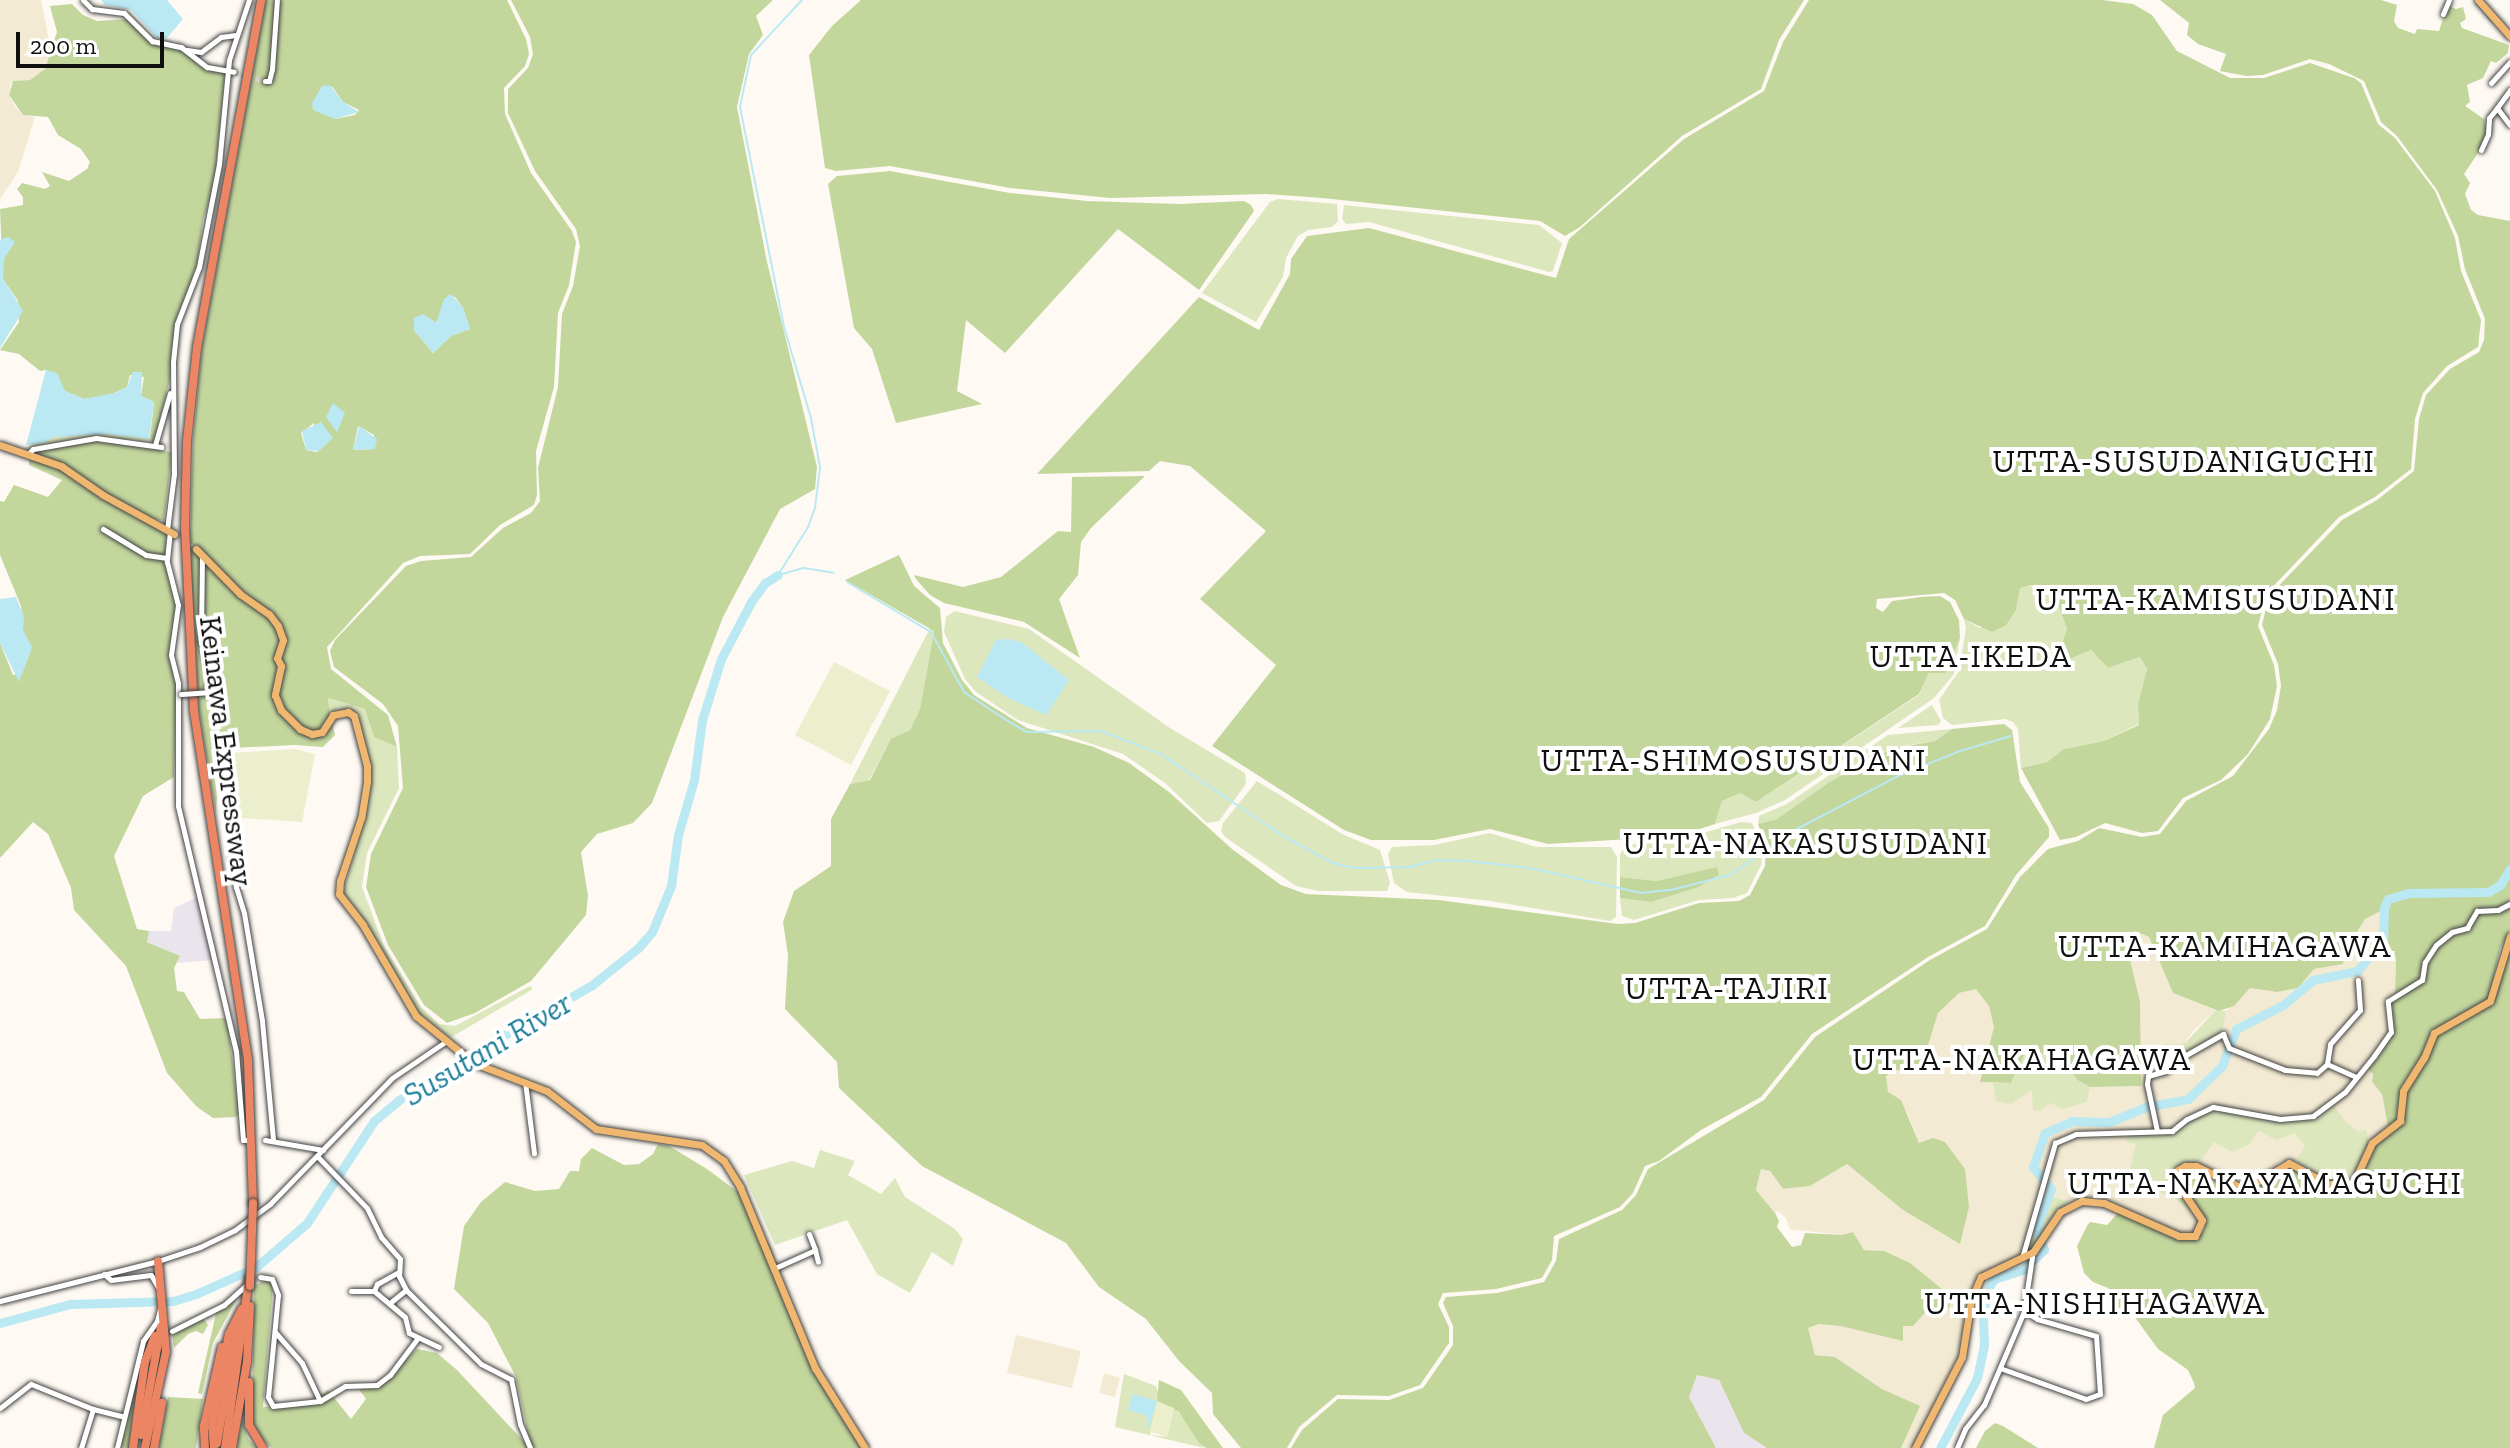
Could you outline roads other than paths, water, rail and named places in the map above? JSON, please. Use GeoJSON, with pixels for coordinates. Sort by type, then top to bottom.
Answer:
{"type":"FeatureCollection","features":[{"type":"Feature","properties":{"kind":"highway","name":"Keinawa Expressway"},"geometry":{"type":"LineString","coordinates":[[242,1312],[251,1263],[253,1203],[248,1081],[189,694],[182,517],[184,440],[198,314],[260,0]]}},
{"type":"Feature","properties":{"kind":"highway"},"geometry":{"type":"LineString","coordinates":[[154,1448],[170,1361],[158,1261]]}},
{"type":"Feature","properties":{"kind":"highway","name":"Keinawa Expressway"},"geometry":{"type":"LineString","coordinates":[[232,1448],[250,1322],[248,1284]]}},
{"type":"Feature","properties":{"kind":"highway"},"geometry":{"type":"LineString","coordinates":[[214,1446],[210,1389],[223,1344],[242,1312]]}},
{"type":"Feature","properties":{"kind":"highway"},"geometry":{"type":"LineString","coordinates":[[214,1446],[242,1312]]}},
{"type":"Feature","properties":{"kind":"highway"},"geometry":{"type":"LineString","coordinates":[[250,1322],[249,1425],[263,1448]]}},
{"type":"Feature","properties":{"kind":"highway"},"geometry":{"type":"LineString","coordinates":[[142,1448],[145,1362],[152,1336],[165,1323]]}},
{"type":"Feature","properties":{"kind":"highway"},"geometry":{"type":"LineString","coordinates":[[133,1448],[141,1432],[165,1323]]}},
{"type":"Feature","properties":{"kind":"highway"},"geometry":{"type":"LineString","coordinates":[[214,1446],[212,1427],[232,1330]]}},
{"type":"Feature","properties":{"kind":"main road"},"geometry":{"type":"LineString","coordinates":[[2478,0],[2510,36]]}},
{"type":"Feature","properties":{"kind":"main road"},"geometry":{"type":"LineString","coordinates":[[0,445],[61,466],[103,495],[170,532]]}},
{"type":"Feature","properties":{"kind":"main road"},"geometry":{"type":"LineString","coordinates":[[199,552],[240,594],[269,614],[278,626],[283,640],[277,658],[281,666],[275,695],[281,710],[300,729],[312,734],[322,732],[333,715],[348,712],[354,716],[367,766],[367,782],[361,818],[342,874],[339,894],[363,925],[412,1010],[445,1042],[470,1060],[493,1072],[547,1091],[596,1129],[690,1143],[713,1151],[732,1171],[815,1368],[865,1448]]}},
{"type":"Feature","properties":{"kind":"main road"},"geometry":{"type":"LineString","coordinates":[[1915,1448],[1962,1357],[1975,1285],[1986,1274],[2025,1257],[2039,1246],[2060,1212],[2082,1201],[2104,1203],[2179,1236],[2193,1237],[2200,1231],[2202,1220],[2175,1180],[2178,1170],[2185,1166],[2196,1166],[2240,1187],[2250,1186],[2289,1163],[2328,1184],[2353,1184],[2374,1141],[2400,1121],[2403,1091],[2424,1058],[2434,1033],[2482,1009],[2492,998],[2510,936]]}},
{"type":"Feature","properties":{"kind":"street"},"geometry":{"type":"LineString","coordinates":[[83,0],[92,9],[124,13],[152,41],[186,50],[201,52],[227,34],[236,35]]}},
{"type":"Feature","properties":{"kind":"street"},"geometry":{"type":"LineString","coordinates":[[247,1140],[243,1140],[236,1051],[178,806],[180,694],[171,655],[178,605],[167,558],[174,464],[172,385],[177,324],[199,267],[206,220],[216,187],[236,35],[249,0]]}},
{"type":"Feature","properties":{"kind":"street"},"geometry":{"type":"LineString","coordinates":[[265,81],[269,81],[272,69],[277,0]]}},
{"type":"Feature","properties":{"kind":"street"},"geometry":{"type":"LineString","coordinates":[[2443,14],[2449,0]]}},
{"type":"Feature","properties":{"kind":"street"},"geometry":{"type":"LineString","coordinates":[[186,50],[201,64],[231,71]]}},
{"type":"Feature","properties":{"kind":"street"},"geometry":{"type":"LineString","coordinates":[[2491,83],[2510,62]]}},
{"type":"Feature","properties":{"kind":"street"},"geometry":{"type":"LineString","coordinates":[[2481,150],[2488,134],[2489,118],[2510,90]]}},
{"type":"Feature","properties":{"kind":"street"},"geometry":{"type":"LineString","coordinates":[[2497,108],[2509,121]]}},
{"type":"Feature","properties":{"kind":"street"},"geometry":{"type":"LineString","coordinates":[[28,454],[33,449],[96,438],[158,446],[172,385]]}},
{"type":"Feature","properties":{"kind":"street"},"geometry":{"type":"LineString","coordinates":[[103,529],[146,555],[167,558]]}},
{"type":"Feature","properties":{"kind":"street"},"geometry":{"type":"LineString","coordinates":[[180,694],[208,692],[209,671],[201,640],[199,552]]}},
{"type":"Feature","properties":{"kind":"street"},"geometry":{"type":"LineString","coordinates":[[233,855],[236,887],[244,913],[262,1021],[273,1139]]}},
{"type":"Feature","properties":{"kind":"street"},"geometry":{"type":"LineString","coordinates":[[1957,1448],[1965,1429],[1984,1405],[2024,1311],[2032,1257],[2025,1257],[2055,1143],[2076,1134],[2172,1131],[2187,1119],[2213,1107],[2280,1119],[2313,1116],[2345,1092],[2391,1032],[2388,1001],[2422,980],[2425,962],[2436,945],[2452,932],[2467,928],[2477,911],[2498,910],[2510,904]]}},
{"type":"Feature","properties":{"kind":"street"},"geometry":{"type":"LineString","coordinates":[[2157,1131],[2148,1076],[2166,1071],[2170,1056],[2186,1055],[2223,1034],[2229,1048],[2285,1070],[2317,1073],[2327,1064],[2330,1044],[2360,1010],[2358,980]]}},
{"type":"Feature","properties":{"kind":"street"},"geometry":{"type":"LineString","coordinates":[[0,1301],[158,1261],[200,1247],[244,1225],[317,1156],[392,1078],[445,1042]]}},
{"type":"Feature","properties":{"kind":"street"},"geometry":{"type":"LineString","coordinates":[[2327,1064],[2356,1077]]}},
{"type":"Feature","properties":{"kind":"street"},"geometry":{"type":"LineString","coordinates":[[525,1081],[534,1153]]}},
{"type":"Feature","properties":{"kind":"street"},"geometry":{"type":"LineString","coordinates":[[265,1140],[323,1150]]}},
{"type":"Feature","properties":{"kind":"street"},"geometry":{"type":"LineString","coordinates":[[317,1156],[367,1208],[381,1237],[400,1259],[399,1272],[406,1290],[481,1364],[511,1379],[520,1424],[530,1448]]}},
{"type":"Feature","properties":{"kind":"street"},"geometry":{"type":"LineString","coordinates":[[809,1234],[818,1262]]}},
{"type":"Feature","properties":{"kind":"street"},"geometry":{"type":"LineString","coordinates":[[775,1268],[815,1250]]}},
{"type":"Feature","properties":{"kind":"street"},"geometry":{"type":"LineString","coordinates":[[374,1291],[377,1284],[399,1272]]}},
{"type":"Feature","properties":{"kind":"street"},"geometry":{"type":"LineString","coordinates":[[104,1274],[111,1280],[151,1275],[156,1282],[160,1311],[152,1336],[143,1341],[117,1448]]}},
{"type":"Feature","properties":{"kind":"street"},"geometry":{"type":"LineString","coordinates":[[260,1277],[272,1279],[276,1285],[268,1397],[273,1406],[320,1401],[345,1386],[377,1385],[390,1375],[417,1339]]}},
{"type":"Feature","properties":{"kind":"street"},"geometry":{"type":"LineString","coordinates":[[165,1323],[224,1305],[248,1284]]}},
{"type":"Feature","properties":{"kind":"street"},"geometry":{"type":"LineString","coordinates":[[391,1302],[406,1290]]}},
{"type":"Feature","properties":{"kind":"street"},"geometry":{"type":"LineString","coordinates":[[351,1291],[374,1291],[391,1302],[405,1317],[409,1333],[439,1347]]}},
{"type":"Feature","properties":{"kind":"street"},"geometry":{"type":"LineString","coordinates":[[2000,1368],[2086,1399],[2100,1394],[2096,1336],[2037,1319],[2024,1311]]}},
{"type":"Feature","properties":{"kind":"street"},"geometry":{"type":"LineString","coordinates":[[274,1331],[302,1363],[320,1401]]}},
{"type":"Feature","properties":{"kind":"street"},"geometry":{"type":"LineString","coordinates":[[0,1408],[31,1384],[93,1409],[124,1417]]}},
{"type":"Feature","properties":{"kind":"street"},"geometry":{"type":"LineString","coordinates":[[81,1448],[93,1409]]}},
{"type":"Feature","properties":{"kind":"water"},"geometry":{"type":"Polygon","coordinates":[[[101,0],[167,0],[183,19],[167,38],[158,39],[131,10],[105,5],[101,0]]]}},
{"type":"Feature","properties":{"kind":"water"},"geometry":{"type":"Polygon","coordinates":[[[330,85],[343,102],[359,112],[335,119],[313,110],[312,103],[322,86],[330,85]]]}},
{"type":"Feature","properties":{"kind":"water"},"geometry":{"type":"Polygon","coordinates":[[[8,237],[15,242],[4,259],[3,279],[23,311],[0,348],[0,240],[8,237]]]}},
{"type":"Feature","properties":{"kind":"water"},"geometry":{"type":"Polygon","coordinates":[[[451,294],[463,308],[470,329],[451,336],[433,353],[414,330],[414,318],[423,314],[436,323],[444,299],[451,294]]]}},
{"type":"Feature","properties":{"kind":"water"},"geometry":{"type":"Polygon","coordinates":[[[46,370],[57,373],[65,391],[84,399],[115,393],[127,387],[133,372],[142,372],[141,396],[154,402],[149,439],[107,434],[53,437],[42,444],[26,445],[46,370]]]}},
{"type":"Feature","properties":{"kind":"water"},"geometry":{"type":"Polygon","coordinates":[[[333,403],[345,413],[337,432],[326,417],[333,403]]]}},
{"type":"Feature","properties":{"kind":"water"},"geometry":{"type":"Polygon","coordinates":[[[321,422],[333,438],[319,451],[306,450],[302,431],[321,422]]]}},
{"type":"Feature","properties":{"kind":"water"},"geometry":{"type":"Polygon","coordinates":[[[359,426],[377,439],[375,449],[353,450],[359,426]]]}},
{"type":"Feature","properties":{"kind":"water"},"geometry":{"type":"Polygon","coordinates":[[[16,597],[24,617],[23,630],[32,647],[19,682],[0,643],[0,599],[16,597]]]}},
{"type":"Feature","properties":{"kind":"water"},"geometry":{"type":"Polygon","coordinates":[[[996,640],[1021,642],[1069,680],[1046,715],[1008,698],[977,677],[996,640]]]}},
{"type":"Feature","properties":{"kind":"water"},"geometry":{"type":"Polygon","coordinates":[[[1133,1394],[1157,1401],[1148,1430],[1148,1416],[1128,1410],[1133,1394]]]}},
{"type":"Feature","properties":{"kind":"waterway"},"geometry":{"type":"LineString","coordinates":[[778,575],[808,527],[815,508],[820,467],[811,418],[784,327],[740,107],[751,55],[802,0]]}},
{"type":"Feature","properties":{"kind":"waterway"},"geometry":{"type":"LineString","coordinates":[[2474,0],[2491,21]]}},
{"type":"Feature","properties":{"kind":"waterway"},"geometry":{"type":"LineString","coordinates":[[779,575],[804,568],[834,573]]}},
{"type":"Feature","properties":{"kind":"waterway","name":"Susutani River"},"geometry":{"type":"LineString","coordinates":[[0,1323],[70,1304],[173,1301],[256,1267],[307,1223],[374,1121],[399,1100],[592,985],[638,948],[652,932],[671,886],[678,835],[694,780],[702,720],[721,659],[751,602],[765,583],[778,575]]}},
{"type":"Feature","properties":{"kind":"waterway"},"geometry":{"type":"LineString","coordinates":[[847,582],[931,632],[964,692],[1027,732],[1101,731],[1161,754],[1283,836],[1333,863],[1353,868],[1410,867],[1436,860],[1468,861],[1530,868],[1641,893],[1671,890],[1730,875],[1795,830],[1900,775],[1960,751],[2011,736]]}},
{"type":"Feature","properties":{"kind":"waterway"},"geometry":{"type":"LineString","coordinates":[[1940,1448],[1977,1378],[1984,1345],[1983,1311],[1990,1285],[1994,1279],[2024,1269],[2044,1250],[2036,1228],[2051,1189],[2033,1167],[2045,1133],[2072,1121],[2109,1122],[2146,1107],[2188,1099],[2222,1066],[2236,1029],[2283,1005],[2313,980],[2357,971],[2383,940],[2384,907],[2388,899],[2409,893],[2488,892],[2500,885],[2510,869]]}},
{"type":"Feature","properties":{"kind":"tunnel"},"geometry":{"type":"LineString","coordinates":[[234,72],[265,81]]}},
{"type":"Feature","properties":{"kind":"district","name":"UTTA-SUSUDANIGUCHI"},"geometry":{"type":"Point","coordinates":[2184,461]}},
{"type":"Feature","properties":{"kind":"district","name":"UTTA-KAMISUSUDANI"},"geometry":{"type":"Point","coordinates":[2216,599]}},
{"type":"Feature","properties":{"kind":"district","name":"UTTA-IKEDA"},"geometry":{"type":"Point","coordinates":[1971,656]}},
{"type":"Feature","properties":{"kind":"district","name":"UTTA-SHIMOSUSUDANI"},"geometry":{"type":"Point","coordinates":[1734,760]}},
{"type":"Feature","properties":{"kind":"district","name":"UTTA-NAKASUSUDANI"},"geometry":{"type":"Point","coordinates":[1806,843]}},
{"type":"Feature","properties":{"kind":"district","name":"UTTA-KAMIHAGAWA"},"geometry":{"type":"Point","coordinates":[2225,946]}},
{"type":"Feature","properties":{"kind":"district","name":"UTTA-TAJIRI"},"geometry":{"type":"Point","coordinates":[1727,988]}},
{"type":"Feature","properties":{"kind":"district","name":"UTTA-NAKAHAGAWA"},"geometry":{"type":"Point","coordinates":[2022,1059]}},
{"type":"Feature","properties":{"kind":"district","name":"UTTA-NAKAYAMAGUCHI"},"geometry":{"type":"Point","coordinates":[2265,1183]}},
{"type":"Feature","properties":{"kind":"district","name":"UTTA-NISHIHAGAWA"},"geometry":{"type":"Point","coordinates":[2095,1303]}}]}
